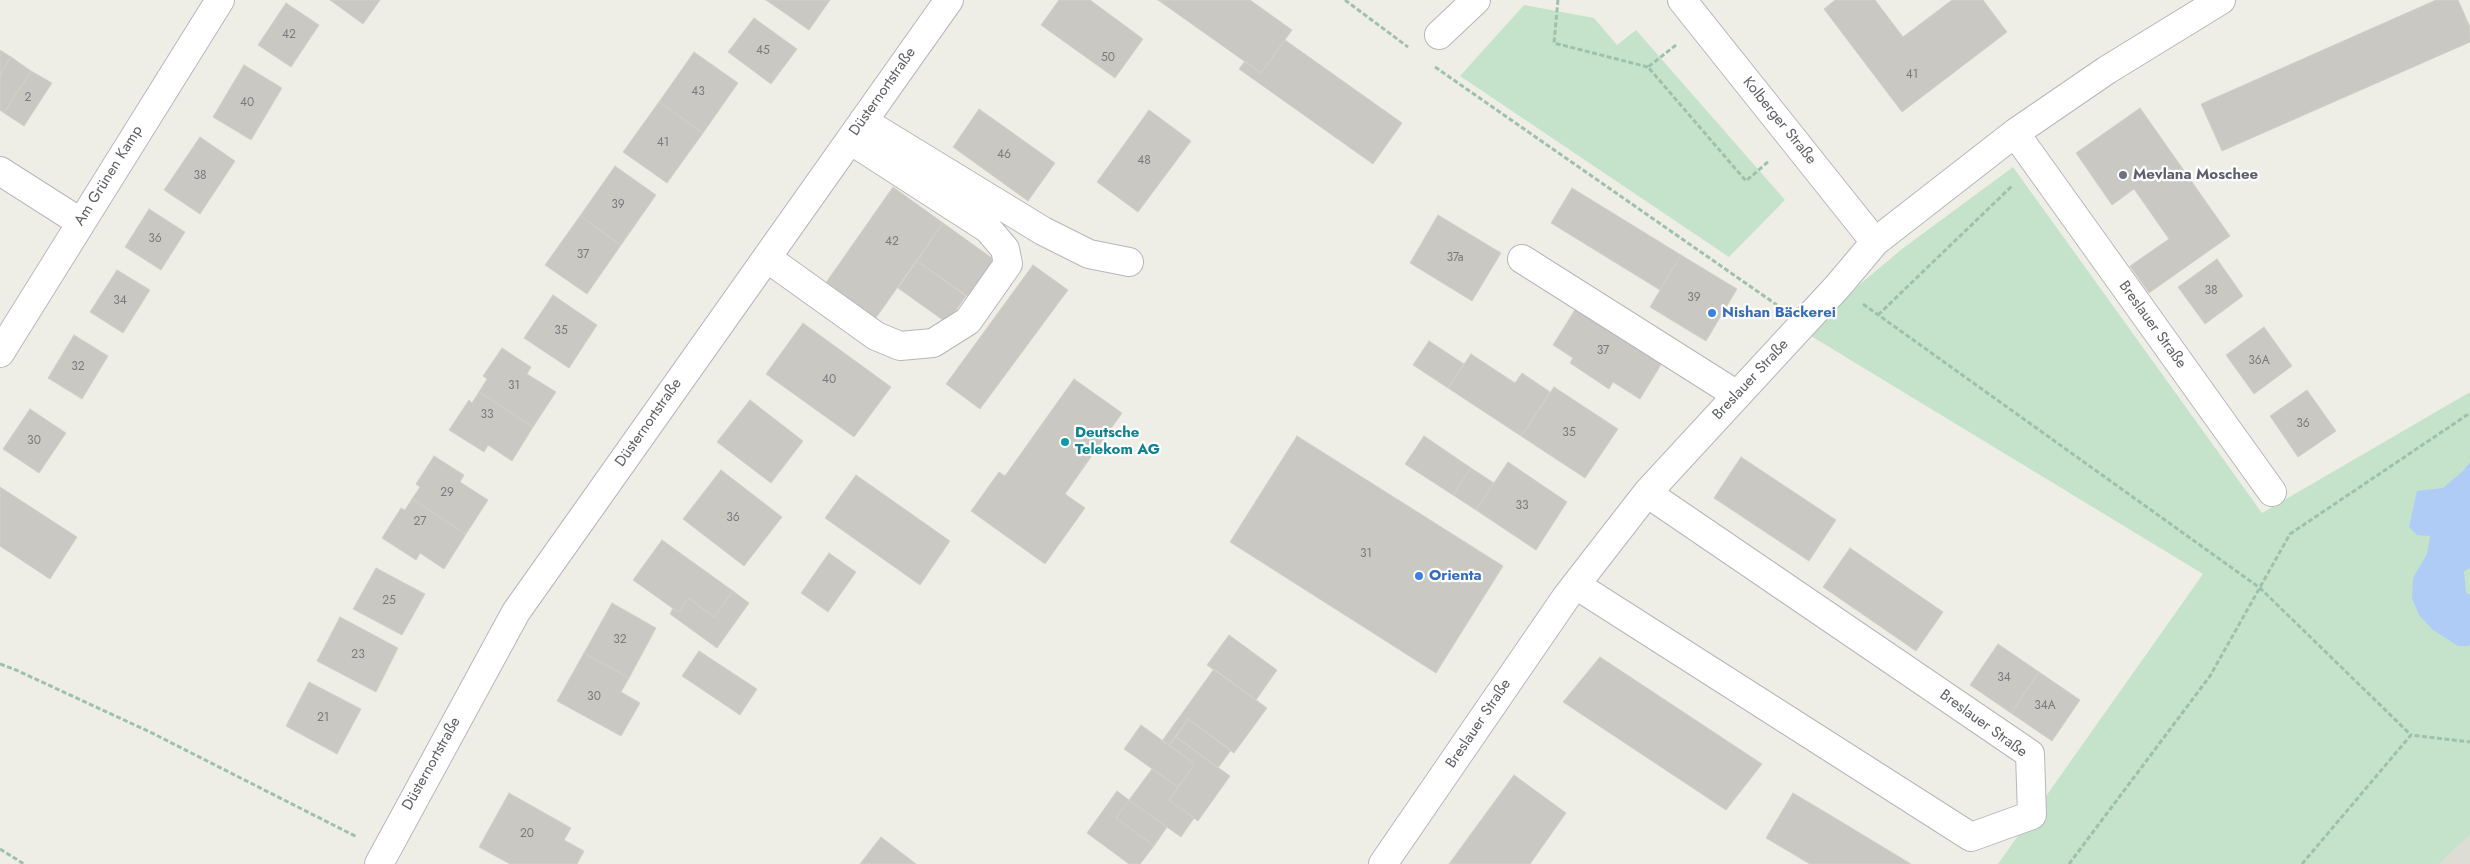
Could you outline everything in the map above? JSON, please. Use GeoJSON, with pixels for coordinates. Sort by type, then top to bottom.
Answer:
{"type":"FeatureCollection","features":[{"type":"Feature","properties":{"kind":"street","name":"Am Grünen Kamp"},"geometry":{"type":"LineString","coordinates":[[0,353],[220,0]]}},
{"type":"Feature","properties":{"kind":"street","name":"Düsternortstraße"},"geometry":{"type":"LineString","coordinates":[[382,858],[516,612],[949,0]]}},
{"type":"Feature","properties":{"kind":"street"},"geometry":{"type":"LineString","coordinates":[[1439,35],[1476,0]]}},
{"type":"Feature","properties":{"kind":"street","name":"Kolberger Straße"},"geometry":{"type":"LineString","coordinates":[[1682,0],[1875,242]]}},
{"type":"Feature","properties":{"kind":"street","name":"Breslauer Straße"},"geometry":{"type":"LineString","coordinates":[[1383,864],[1567,596],[1647,493],[1838,286],[1875,242],[2015,133],[2106,70],[2221,0]]}},
{"type":"Feature","properties":{"kind":"street"},"geometry":{"type":"LineString","coordinates":[[766,258],[876,336],[900,346],[933,343],[968,321],[1008,264],[1005,249],[988,229],[856,130]]}},
{"type":"Feature","properties":{"kind":"street"},"geometry":{"type":"LineString","coordinates":[[856,130],[1043,232],[1089,254],[1129,262]]}},
{"type":"Feature","properties":{"kind":"street","name":"Breslauer Straße"},"geometry":{"type":"LineString","coordinates":[[2015,133],[2272,492]]}},
{"type":"Feature","properties":{"kind":"street"},"geometry":{"type":"LineString","coordinates":[[0,171],[80,222]]}},
{"type":"Feature","properties":{"kind":"street"},"geometry":{"type":"LineString","coordinates":[[1522,259],[1737,395]]}},
{"type":"Feature","properties":{"kind":"street","name":"Breslauer Straße"},"geometry":{"type":"LineString","coordinates":[[1576,586],[1971,837],[2032,815],[2030,754],[1647,493]]}},
{"type":"Feature","properties":{"kind":"path"},"geometry":{"type":"LineString","coordinates":[[1345,0],[1414,52]]}},
{"type":"Feature","properties":{"kind":"path"},"geometry":{"type":"LineString","coordinates":[[1558,0],[1554,43],[1648,67],[1746,181],[1794,140]]}},
{"type":"Feature","properties":{"kind":"path"},"geometry":{"type":"LineString","coordinates":[[1648,67],[1701,24]]}},
{"type":"Feature","properties":{"kind":"path"},"geometry":{"type":"LineString","coordinates":[[1429,63],[1803,324]]}},
{"type":"Feature","properties":{"kind":"path"},"geometry":{"type":"LineString","coordinates":[[1878,315],[2037,163]]}},
{"type":"Feature","properties":{"kind":"path"},"geometry":{"type":"LineString","coordinates":[[1838,286],[2260,588],[2411,735],[2470,742]]}},
{"type":"Feature","properties":{"kind":"path"},"geometry":{"type":"LineString","coordinates":[[2069,864],[2210,676],[2290,534],[2470,414]]}},
{"type":"Feature","properties":{"kind":"path"},"geometry":{"type":"LineString","coordinates":[[0,664],[150,732],[382,858]]}},
{"type":"Feature","properties":{"kind":"path"},"geometry":{"type":"LineString","coordinates":[[2302,864],[2411,735]]}},
{"type":"Feature","properties":{"kind":"path"},"geometry":{"type":"LineString","coordinates":[[0,849],[24,864]]}},
{"type":"Feature","properties":{"kind":"shaded area"},"geometry":{"type":"Polygon","coordinates":[[[2470,835],[2470,864],[2439,864],[2470,835]]]}},
{"type":"Feature","properties":{"kind":"green space"},"geometry":{"type":"Polygon","coordinates":[[[1524,5],[1594,18],[1617,45],[1636,30],[1785,200],[1729,257],[1460,76],[1524,5]]]}},
{"type":"Feature","properties":{"kind":"green space"},"geometry":{"type":"Polygon","coordinates":[[[2013,167],[2262,513],[2470,392],[2470,835],[2439,864],[1998,864],[2203,574],[1811,336],[1859,285],[1902,249],[2013,167]]]}},
{"type":"Feature","properties":{"kind":"water"},"geometry":{"type":"Polygon","coordinates":[[[2470,462],[2470,568],[2464,571],[2466,592],[2470,596],[2470,644],[2469,646],[2458,646],[2433,630],[2419,615],[2412,598],[2413,578],[2427,554],[2430,536],[2417,535],[2409,527],[2417,491],[2443,488],[2463,471],[2470,462]]]}},
{"type":"Feature","properties":{"kind":"building"},"geometry":{"type":"Polygon","coordinates":[[[330,0],[380,0],[363,24],[330,0]]]}},
{"type":"Feature","properties":{"kind":"building"},"geometry":{"type":"Polygon","coordinates":[[[766,0],[830,0],[809,30],[766,0]]]}},
{"type":"Feature","properties":{"kind":"building"},"geometry":{"type":"Polygon","coordinates":[[[1059,0],[1090,0],[1143,39],[1115,78],[1041,25],[1059,0]]]}},
{"type":"Feature","properties":{"kind":"building"},"geometry":{"type":"Polygon","coordinates":[[[1158,0],[1250,0],[1292,30],[1261,73],[1158,0]]]}},
{"type":"Feature","properties":{"kind":"building"},"geometry":{"type":"Polygon","coordinates":[[[1835,0],[1875,0],[1903,37],[1952,0],[1983,0],[2007,32],[1902,112],[1824,9],[1835,0]]]}},
{"type":"Feature","properties":{"kind":"building"},"geometry":{"type":"Polygon","coordinates":[[[2436,0],[2458,0],[2470,27],[2470,42],[2222,151],[2201,104],[2436,0]]]}},
{"type":"Feature","properties":{"kind":"building"},"geometry":{"type":"Polygon","coordinates":[[[286,3],[319,25],[291,67],[258,45],[286,3]]]}},
{"type":"Feature","properties":{"kind":"building"},"geometry":{"type":"Polygon","coordinates":[[[754,18],[797,49],[771,84],[728,52],[754,18]]]}},
{"type":"Feature","properties":{"kind":"building"},"geometry":{"type":"Polygon","coordinates":[[[1285,40],[1402,123],[1373,164],[1239,69],[1245,61],[1261,73],[1285,40]]]}},
{"type":"Feature","properties":{"kind":"building"},"geometry":{"type":"Polygon","coordinates":[[[0,50],[11,57],[0,75],[0,50]]]}},
{"type":"Feature","properties":{"kind":"building"},"geometry":{"type":"Polygon","coordinates":[[[694,52],[738,83],[703,133],[659,102],[694,52]]]}},
{"type":"Feature","properties":{"kind":"building"},"geometry":{"type":"Polygon","coordinates":[[[11,57],[31,71],[4,113],[0,110],[0,75],[11,57]]]}},
{"type":"Feature","properties":{"kind":"building"},"geometry":{"type":"Polygon","coordinates":[[[244,65],[282,88],[251,140],[213,117],[244,65]]]}},
{"type":"Feature","properties":{"kind":"building"},"geometry":{"type":"Polygon","coordinates":[[[31,71],[52,83],[24,126],[4,113],[31,71]]]}},
{"type":"Feature","properties":{"kind":"building"},"geometry":{"type":"Polygon","coordinates":[[[659,102],[703,133],[667,183],[623,152],[659,102]]]}},
{"type":"Feature","properties":{"kind":"building"},"geometry":{"type":"Polygon","coordinates":[[[2140,108],[2230,236],[2149,293],[2130,266],[2169,239],[2134,189],[2112,205],[2076,153],[2140,108]]]}},
{"type":"Feature","properties":{"kind":"building"},"geometry":{"type":"Polygon","coordinates":[[[979,109],[1055,163],[1028,201],[953,147],[979,109]]]}},
{"type":"Feature","properties":{"kind":"building"},"geometry":{"type":"Polygon","coordinates":[[[1149,110],[1191,141],[1138,212],[1097,182],[1149,110]]]}},
{"type":"Feature","properties":{"kind":"building"},"geometry":{"type":"Polygon","coordinates":[[[200,137],[235,161],[200,214],[164,190],[200,137]]]}},
{"type":"Feature","properties":{"kind":"building"},"geometry":{"type":"Polygon","coordinates":[[[615,166],[656,195],[621,245],[580,216],[615,166]]]}},
{"type":"Feature","properties":{"kind":"building"},"geometry":{"type":"Polygon","coordinates":[[[893,187],[943,223],[873,322],[823,287],[893,187]]]}},
{"type":"Feature","properties":{"kind":"building"},"geometry":{"type":"Polygon","coordinates":[[[1572,188],[1681,255],[1660,290],[1551,223],[1572,188]]]}},
{"type":"Feature","properties":{"kind":"building"},"geometry":{"type":"Polygon","coordinates":[[[149,209],[185,232],[161,270],[125,247],[149,209]]]}},
{"type":"Feature","properties":{"kind":"building"},"geometry":{"type":"Polygon","coordinates":[[[1438,215],[1501,253],[1472,301],[1410,263],[1438,215]]]}},
{"type":"Feature","properties":{"kind":"building"},"geometry":{"type":"Polygon","coordinates":[[[580,216],[621,245],[587,294],[545,265],[580,216]]]}},
{"type":"Feature","properties":{"kind":"building"},"geometry":{"type":"Polygon","coordinates":[[[943,223],[996,261],[970,298],[917,261],[943,223]]]}},
{"type":"Feature","properties":{"kind":"building"},"geometry":{"type":"Polygon","coordinates":[[[1681,255],[1737,289],[1706,341],[1650,307],[1681,255]]]}},
{"type":"Feature","properties":{"kind":"building"},"geometry":{"type":"Polygon","coordinates":[[[2217,259],[2243,296],[2205,324],[2178,287],[2217,259]]]}},
{"type":"Feature","properties":{"kind":"building"},"geometry":{"type":"Polygon","coordinates":[[[917,261],[966,296],[947,323],[898,288],[917,261]]]}},
{"type":"Feature","properties":{"kind":"building"},"geometry":{"type":"Polygon","coordinates":[[[1033,265],[1068,290],[980,409],[946,384],[1033,265]]]}},
{"type":"Feature","properties":{"kind":"building"},"geometry":{"type":"Polygon","coordinates":[[[117,270],[150,290],[123,333],[90,312],[117,270]]]}},
{"type":"Feature","properties":{"kind":"building"},"geometry":{"type":"Polygon","coordinates":[[[553,295],[597,325],[569,368],[524,338],[553,295]]]}},
{"type":"Feature","properties":{"kind":"building"},"geometry":{"type":"Polygon","coordinates":[[[1576,308],[1662,363],[1640,399],[1613,382],[1609,389],[1570,363],[1573,358],[1553,345],[1576,308]]]}},
{"type":"Feature","properties":{"kind":"building"},"geometry":{"type":"Polygon","coordinates":[[[803,323],[891,387],[854,437],[766,374],[803,323]]]}},
{"type":"Feature","properties":{"kind":"building"},"geometry":{"type":"Polygon","coordinates":[[[2264,327],[2292,366],[2254,394],[2226,355],[2264,327]]]}},
{"type":"Feature","properties":{"kind":"building"},"geometry":{"type":"Polygon","coordinates":[[[74,335],[108,356],[82,399],[48,378],[74,335]]]}},
{"type":"Feature","properties":{"kind":"building"},"geometry":{"type":"Polygon","coordinates":[[[1429,341],[1464,364],[1448,388],[1413,365],[1429,341]]]}},
{"type":"Feature","properties":{"kind":"building"},"geometry":{"type":"Polygon","coordinates":[[[502,348],[531,367],[527,374],[556,392],[533,427],[479,392],[487,379],[483,376],[502,348]]]}},
{"type":"Feature","properties":{"kind":"building"},"geometry":{"type":"Polygon","coordinates":[[[1471,354],[1515,383],[1522,373],[1550,392],[1521,436],[1448,388],[1471,354]]]}},
{"type":"Feature","properties":{"kind":"building","name":"Deutsche Telekom AG"},"geometry":{"type":"Polygon","coordinates":[[[1074,379],[1122,413],[1065,494],[1085,508],[1045,564],[971,511],[999,472],[1005,476],[1074,379]]]}},
{"type":"Feature","properties":{"kind":"building"},"geometry":{"type":"Polygon","coordinates":[[[1554,387],[1618,429],[1585,478],[1521,436],[1554,387]]]}},
{"type":"Feature","properties":{"kind":"building"},"geometry":{"type":"Polygon","coordinates":[[[2307,390],[2336,431],[2298,457],[2270,416],[2307,390]]]}},
{"type":"Feature","properties":{"kind":"building"},"geometry":{"type":"Polygon","coordinates":[[[479,392],[533,427],[512,461],[488,445],[484,452],[449,430],[469,400],[472,403],[479,392]]]}},
{"type":"Feature","properties":{"kind":"building"},"geometry":{"type":"Polygon","coordinates":[[[750,400],[803,441],[771,483],[717,442],[750,400]]]}},
{"type":"Feature","properties":{"kind":"building"},"geometry":{"type":"Polygon","coordinates":[[[30,409],[66,433],[39,473],[3,449],[30,409]]]}},
{"type":"Feature","properties":{"kind":"building"},"geometry":{"type":"Polygon","coordinates":[[[1297,436],[1503,566],[1436,673],[1230,542],[1297,436]]]}},
{"type":"Feature","properties":{"kind":"building"},"geometry":{"type":"Polygon","coordinates":[[[1424,436],[1471,468],[1453,495],[1405,464],[1424,436]]]}},
{"type":"Feature","properties":{"kind":"building"},"geometry":{"type":"Polygon","coordinates":[[[434,456],[464,475],[460,482],[488,500],[466,534],[412,499],[420,487],[416,484],[434,456]]]}},
{"type":"Feature","properties":{"kind":"building"},"geometry":{"type":"Polygon","coordinates":[[[1741,457],[1836,520],[1809,561],[1714,498],[1741,457]]]}},
{"type":"Feature","properties":{"kind":"building"},"geometry":{"type":"Polygon","coordinates":[[[1508,462],[1567,502],[1536,550],[1476,510],[1508,462]]]}},
{"type":"Feature","properties":{"kind":"building"},"geometry":{"type":"Polygon","coordinates":[[[1471,468],[1494,483],[1476,510],[1453,495],[1471,468]]]}},
{"type":"Feature","properties":{"kind":"building"},"geometry":{"type":"Polygon","coordinates":[[[721,470],[782,517],[744,566],[683,519],[721,470]]]}},
{"type":"Feature","properties":{"kind":"building"},"geometry":{"type":"Polygon","coordinates":[[[856,475],[950,541],[920,585],[825,518],[856,475]]]}},
{"type":"Feature","properties":{"kind":"building"},"geometry":{"type":"Polygon","coordinates":[[[0,487],[77,537],[50,579],[0,546],[0,487]]]}},
{"type":"Feature","properties":{"kind":"building"},"geometry":{"type":"Polygon","coordinates":[[[412,499],[466,534],[444,569],[420,553],[416,560],[382,538],[401,508],[405,510],[412,499]]]}},
{"type":"Feature","properties":{"kind":"building"},"geometry":{"type":"Polygon","coordinates":[[[662,540],[733,591],[714,617],[689,598],[678,612],[633,580],[662,540]]]}},
{"type":"Feature","properties":{"kind":"building"},"geometry":{"type":"Polygon","coordinates":[[[1850,548],[1943,612],[1916,651],[1823,587],[1850,548]]]}},
{"type":"Feature","properties":{"kind":"building"},"geometry":{"type":"Polygon","coordinates":[[[829,553],[856,572],[828,612],[801,593],[829,553]]]}},
{"type":"Feature","properties":{"kind":"building"},"geometry":{"type":"Polygon","coordinates":[[[376,568],[425,594],[402,635],[353,609],[376,568]]]}},
{"type":"Feature","properties":{"kind":"building"},"geometry":{"type":"Polygon","coordinates":[[[733,591],[749,603],[717,648],[670,614],[673,608],[678,612],[689,598],[714,617],[733,591]]]}},
{"type":"Feature","properties":{"kind":"building"},"geometry":{"type":"Polygon","coordinates":[[[612,603],[656,628],[629,678],[584,653],[612,603]]]}},
{"type":"Feature","properties":{"kind":"building"},"geometry":{"type":"Polygon","coordinates":[[[340,617],[398,648],[376,692],[317,661],[340,617]]]}},
{"type":"Feature","properties":{"kind":"building"},"geometry":{"type":"Polygon","coordinates":[[[1229,635],[1277,670],[1256,700],[1207,665],[1229,635]]]}},
{"type":"Feature","properties":{"kind":"building"},"geometry":{"type":"Polygon","coordinates":[[[1998,644],[2039,672],[2011,713],[1970,685],[1998,644]]]}},
{"type":"Feature","properties":{"kind":"building"},"geometry":{"type":"Polygon","coordinates":[[[699,651],[757,689],[740,715],[682,676],[699,651]]]}},
{"type":"Feature","properties":{"kind":"building"},"geometry":{"type":"Polygon","coordinates":[[[584,653],[629,678],[621,692],[640,703],[621,736],[557,701],[584,653]]]}},
{"type":"Feature","properties":{"kind":"building"},"geometry":{"type":"Polygon","coordinates":[[[1600,657],[1762,764],[1726,810],[1563,702],[1600,657]]]}},
{"type":"Feature","properties":{"kind":"building"},"geometry":{"type":"Polygon","coordinates":[[[1214,669],[1267,708],[1234,753],[1188,719],[1169,745],[1162,741],[1214,669]]]}},
{"type":"Feature","properties":{"kind":"building"},"geometry":{"type":"Polygon","coordinates":[[[2039,672],[2080,700],[2052,741],[2011,713],[2039,672]]]}},
{"type":"Feature","properties":{"kind":"building"},"geometry":{"type":"Polygon","coordinates":[[[309,682],[361,709],[337,754],[286,726],[309,682]]]}},
{"type":"Feature","properties":{"kind":"building"},"geometry":{"type":"Polygon","coordinates":[[[1188,719],[1231,750],[1218,768],[1176,737],[1188,719]]]}},
{"type":"Feature","properties":{"kind":"building"},"geometry":{"type":"Polygon","coordinates":[[[1141,725],[1195,764],[1178,787],[1124,749],[1141,725]]]}},
{"type":"Feature","properties":{"kind":"building"},"geometry":{"type":"Polygon","coordinates":[[[1176,737],[1230,776],[1198,821],[1169,800],[1195,764],[1169,745],[1176,737]]]}},
{"type":"Feature","properties":{"kind":"building"},"geometry":{"type":"Polygon","coordinates":[[[1152,769],[1178,787],[1169,800],[1194,818],[1181,837],[1129,800],[1152,769]]]}},
{"type":"Feature","properties":{"kind":"building"},"geometry":{"type":"Polygon","coordinates":[[[1514,775],[1566,813],[1530,864],[1449,864],[1514,775]]]}},
{"type":"Feature","properties":{"kind":"building"},"geometry":{"type":"Polygon","coordinates":[[[1117,791],[1129,800],[1116,818],[1154,846],[1140,864],[1129,864],[1087,833],[1117,791]]]}},
{"type":"Feature","properties":{"kind":"building"},"geometry":{"type":"Polygon","coordinates":[[[509,793],[571,828],[564,840],[584,851],[577,864],[510,864],[479,847],[509,793]]]}},
{"type":"Feature","properties":{"kind":"building"},"geometry":{"type":"Polygon","coordinates":[[[1793,793],[1911,864],[1810,864],[1766,838],[1793,793]]]}},
{"type":"Feature","properties":{"kind":"building"},"geometry":{"type":"Polygon","coordinates":[[[1129,800],[1167,827],[1154,846],[1116,818],[1129,800]]]}},
{"type":"Feature","properties":{"kind":"building"},"geometry":{"type":"Polygon","coordinates":[[[881,837],[916,864],[860,864],[881,837]]]}},
{"type":"Feature","properties":{"kind":"place","name":"Mevlana Moschee"},"geometry":{"type":"Point","coordinates":[2123,175]}},
{"type":"Feature","properties":{"kind":"place","name":"Nishan Bäckerei"},"geometry":{"type":"Point","coordinates":[1712,313]}},
{"type":"Feature","properties":{"kind":"place","name":"Deutsche Telekom AG"},"geometry":{"type":"Point","coordinates":[1065,442]}},
{"type":"Feature","properties":{"kind":"place","name":"Orienta"},"geometry":{"type":"Point","coordinates":[1419,576]}}]}
